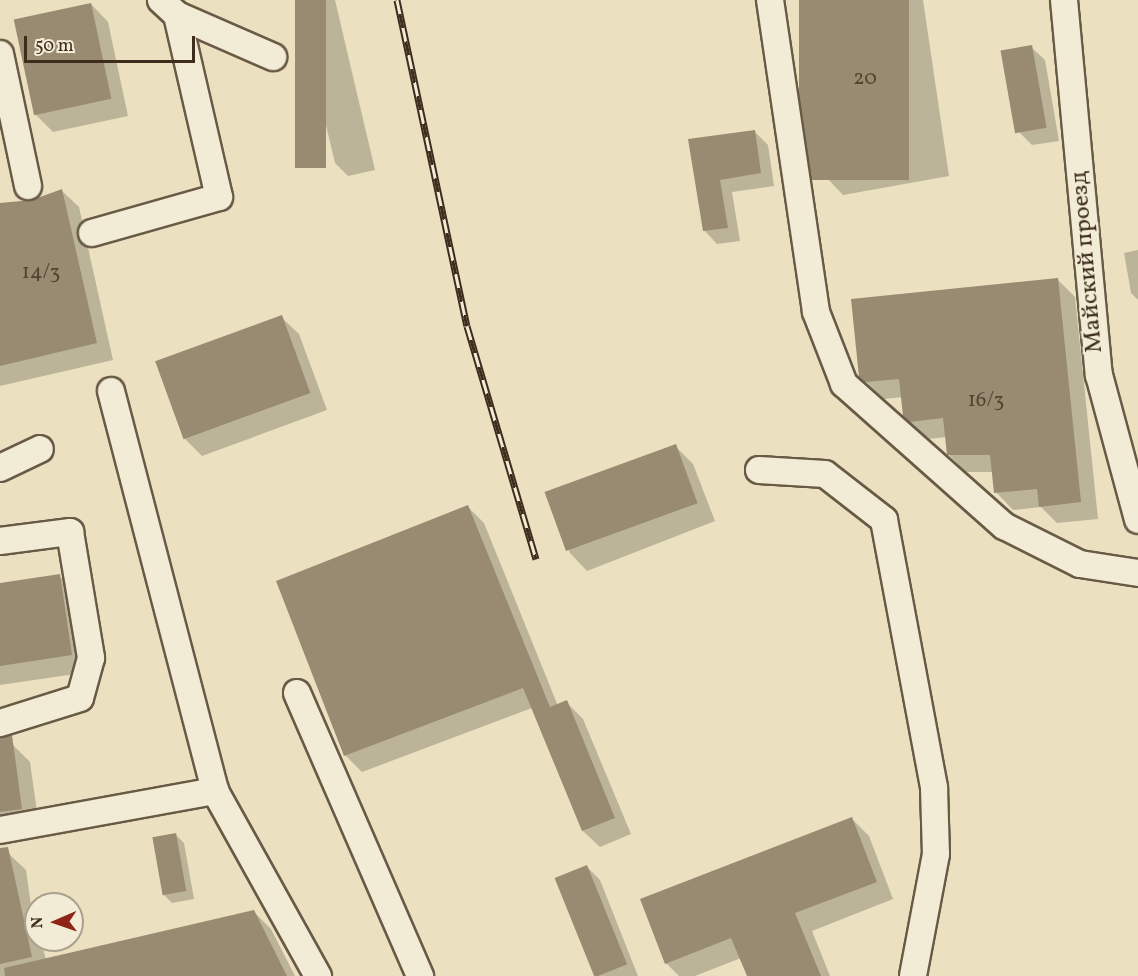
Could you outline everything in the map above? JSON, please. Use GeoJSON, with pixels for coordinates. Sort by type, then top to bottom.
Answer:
{"type":"FeatureCollection","features":[{"type":"Feature","properties":{"kind":"lane"},"geometry":{"type":"LineString","coordinates":[[770,0],[816,312],[844,384],[1004,526],[1080,564],[1138,573]]}},
{"type":"Feature","properties":{"kind":"lane","name":"Майский проезд"},"geometry":{"type":"LineString","coordinates":[[1064,0],[1099,375],[1138,520]]}},
{"type":"Feature","properties":{"kind":"lane"},"geometry":{"type":"LineString","coordinates":[[169,7],[273,57]]}},
{"type":"Feature","properties":{"kind":"lane"},"geometry":{"type":"LineString","coordinates":[[92,233],[219,197],[169,7]]}},
{"type":"Feature","properties":{"kind":"lane"},"geometry":{"type":"LineString","coordinates":[[0,54],[28,186]]}},
{"type":"Feature","properties":{"kind":"lane"},"geometry":{"type":"LineString","coordinates":[[111,391],[215,791],[318,976]]}},
{"type":"Feature","properties":{"kind":"lane"},"geometry":{"type":"LineString","coordinates":[[0,468],[40,449]]}},
{"type":"Feature","properties":{"kind":"lane"},"geometry":{"type":"LineString","coordinates":[[759,470],[825,474],[884,520],[933,788],[936,854],[913,976]]}},
{"type":"Feature","properties":{"kind":"lane"},"geometry":{"type":"LineString","coordinates":[[0,541],[70,532],[91,658],[80,698],[0,723]]}},
{"type":"Feature","properties":{"kind":"lane"},"geometry":{"type":"LineString","coordinates":[[297,693],[420,976]]}},
{"type":"Feature","properties":{"kind":"lane"},"geometry":{"type":"LineString","coordinates":[[0,830],[215,791]]}},
{"type":"Feature","properties":{"kind":"building"},"geometry":{"type":"Polygon","coordinates":[[[295,0],[326,0],[326,168],[295,168],[295,0]]]}},
{"type":"Feature","properties":{"kind":"building"},"geometry":{"type":"Polygon","coordinates":[[[799,0],[909,0],[909,180],[799,180],[799,0]]]}},
{"type":"Feature","properties":{"kind":"building"},"geometry":{"type":"Polygon","coordinates":[[[91,3],[111,99],[34,115],[14,19],[91,3]]]}},
{"type":"Feature","properties":{"kind":"building"},"geometry":{"type":"Polygon","coordinates":[[[1032,45],[1047,128],[1015,133],[1000,51],[1032,45]]]}},
{"type":"Feature","properties":{"kind":"building"},"geometry":{"type":"Polygon","coordinates":[[[755,130],[761,173],[720,180],[728,228],[703,231],[688,139],[755,130]]]}},
{"type":"Feature","properties":{"kind":"building"},"geometry":{"type":"Polygon","coordinates":[[[62,189],[97,343],[0,366],[0,203],[32,200],[62,189]]]}},
{"type":"Feature","properties":{"kind":"building"},"geometry":{"type":"Polygon","coordinates":[[[1058,278],[1081,502],[1039,507],[1037,489],[994,493],[990,455],[947,455],[943,418],[909,422],[903,416],[899,379],[865,382],[859,377],[851,299],[1058,278]]]}},
{"type":"Feature","properties":{"kind":"building"},"geometry":{"type":"Polygon","coordinates":[[[282,315],[310,393],[184,439],[155,361],[282,315]]]}},
{"type":"Feature","properties":{"kind":"building"},"geometry":{"type":"Polygon","coordinates":[[[676,444],[698,503],[566,551],[544,492],[676,444]]]}},
{"type":"Feature","properties":{"kind":"building"},"geometry":{"type":"Polygon","coordinates":[[[468,505],[550,707],[567,700],[615,818],[582,831],[523,688],[344,756],[276,581],[468,505]]]}},
{"type":"Feature","properties":{"kind":"building"},"geometry":{"type":"Polygon","coordinates":[[[60,574],[72,655],[0,666],[0,583],[60,574]]]}},
{"type":"Feature","properties":{"kind":"building"},"geometry":{"type":"Polygon","coordinates":[[[12,735],[22,809],[0,812],[0,738],[12,735]]]}},
{"type":"Feature","properties":{"kind":"building"},"geometry":{"type":"Polygon","coordinates":[[[852,817],[877,882],[795,913],[821,976],[747,976],[731,938],[665,964],[640,899],[852,817]]]}},
{"type":"Feature","properties":{"kind":"building"},"geometry":{"type":"Polygon","coordinates":[[[176,833],[186,891],[163,895],[152,837],[176,833]]]}},
{"type":"Feature","properties":{"kind":"building"},"geometry":{"type":"Polygon","coordinates":[[[8,847],[24,920],[24,952],[31,952],[32,957],[0,964],[0,848],[8,847]]]}},
{"type":"Feature","properties":{"kind":"building"},"geometry":{"type":"Polygon","coordinates":[[[587,865],[627,964],[594,976],[555,878],[587,865]]]}},
{"type":"Feature","properties":{"kind":"building"},"geometry":{"type":"Polygon","coordinates":[[[254,910],[287,976],[5,976],[4,968],[73,952],[84,952],[84,949],[254,910]]]}},
{"type":"Feature","properties":{"kind":"railway"},"geometry":{"type":"LineString","coordinates":[[397,0],[467,326],[536,559]]}}]}
